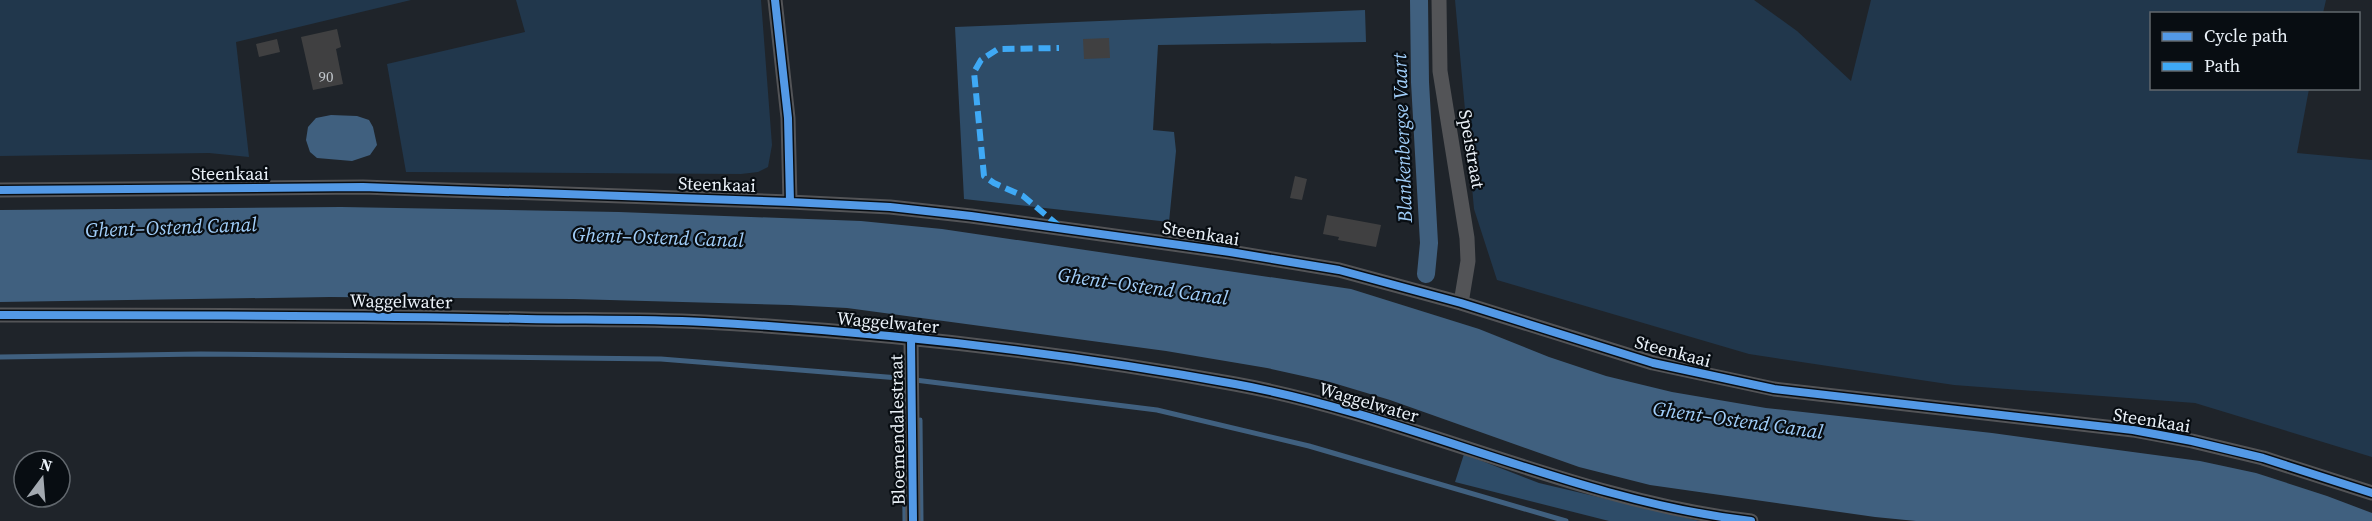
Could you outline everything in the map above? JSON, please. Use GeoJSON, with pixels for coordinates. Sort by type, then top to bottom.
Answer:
{"type":"FeatureCollection","features":[{"type":"Feature","properties":{"kind":"street"},"geometry":{"type":"LineString","coordinates":[[775,0],[788,118],[790,202]]}},
{"type":"Feature","properties":{"kind":"street","name":"Speistraat"},"geometry":{"type":"LineString","coordinates":[[1439,0],[1438,45],[1443,90],[1467,238],[1468,261],[1461,303]]}},
{"type":"Feature","properties":{"kind":"street","name":"Steenkaai"},"geometry":{"type":"LineString","coordinates":[[0,190],[363,187],[790,202],[890,207],[971,216],[1230,252],[1369,276],[1653,363],[1719,379],[1785,391],[2133,430],[2263,458],[2372,494]]}},
{"type":"Feature","properties":{"kind":"street","name":"Waggelwater"},"geometry":{"type":"LineString","coordinates":[[0,315],[360,315],[703,322],[910,338],[1023,351],[1237,384],[1341,407],[1587,488],[1709,516],[1751,521]]}},
{"type":"Feature","properties":{"kind":"street","name":"Bloemendalestraat"},"geometry":{"type":"LineString","coordinates":[[910,338],[913,521]]}},
{"type":"Feature","properties":{"kind":"shaded area"},"geometry":{"type":"Polygon","coordinates":[[[0,0],[411,0],[236,42],[249,157],[209,153],[0,156],[0,0]]]}},
{"type":"Feature","properties":{"kind":"shaded area"},"geometry":{"type":"Polygon","coordinates":[[[516,0],[761,0],[772,145],[768,167],[758,172],[741,174],[406,172],[387,64],[525,32],[516,0]]]}},
{"type":"Feature","properties":{"kind":"shaded area"},"geometry":{"type":"Polygon","coordinates":[[[1455,0],[1754,0],[1797,31],[1851,81],[1871,0],[2326,0],[2323,12],[2150,12],[2150,90],[2309,90],[2297,153],[2372,160],[2372,457],[2195,403],[1954,385],[1749,354],[1497,280],[1474,209],[1455,0]]]}},
{"type":"Feature","properties":{"kind":"shaded area"},"geometry":{"type":"Polygon","coordinates":[[[1365,10],[1366,42],[1158,45],[1153,130],[1174,132],[1176,151],[1169,222],[964,199],[955,27],[1365,10]]]}},
{"type":"Feature","properties":{"kind":"shaded area"},"geometry":{"type":"Polygon","coordinates":[[[1464,454],[1539,483],[1700,521],[1609,521],[1455,482],[1464,454]]]}},
{"type":"Feature","properties":{"kind":"water"},"geometry":{"type":"Polygon","coordinates":[[[331,115],[357,116],[369,120],[377,145],[370,155],[352,161],[317,158],[310,152],[306,140],[308,127],[316,118],[331,115]]]}},
{"type":"Feature","properties":{"kind":"water","name":"Ghent–Ostend Canal"},"geometry":{"type":"Polygon","coordinates":[[[341,207],[619,212],[861,221],[942,229],[1351,289],[1479,329],[1549,357],[1606,376],[1672,392],[1766,408],[1992,433],[2200,461],[2256,473],[2327,496],[2372,513],[2372,521],[1916,521],[1875,517],[1650,485],[1579,467],[1390,400],[1330,382],[1267,368],[1166,351],[847,308],[573,299],[330,297],[0,302],[0,210],[341,207]]]}},
{"type":"Feature","properties":{"kind":"building"},"geometry":{"type":"Polygon","coordinates":[[[337,29],[341,47],[336,49],[343,84],[313,90],[301,37],[337,29]]]}},
{"type":"Feature","properties":{"kind":"building"},"geometry":{"type":"Polygon","coordinates":[[[1109,38],[1110,58],[1084,59],[1083,39],[1109,38]]]}},
{"type":"Feature","properties":{"kind":"building"},"geometry":{"type":"Polygon","coordinates":[[[277,39],[280,52],[259,57],[256,44],[277,39]]]}},
{"type":"Feature","properties":{"kind":"building"},"geometry":{"type":"Polygon","coordinates":[[[1295,176],[1307,179],[1302,200],[1290,198],[1295,176]]]}},
{"type":"Feature","properties":{"kind":"building"},"geometry":{"type":"Polygon","coordinates":[[[1327,215],[1381,225],[1376,247],[1338,240],[1339,237],[1323,234],[1327,215]]]}},
{"type":"Feature","properties":{"kind":"waterway","name":"Blankenbergse Vaart"},"geometry":{"type":"LineString","coordinates":[[1419,0],[1420,82],[1429,243],[1426,274]]}},
{"type":"Feature","properties":{"kind":"waterway"},"geometry":{"type":"LineString","coordinates":[[0,357],[201,354],[661,359],[899,378],[1157,410],[1309,446],[1566,521]]}},
{"type":"Feature","properties":{"kind":"waterway"},"geometry":{"type":"LineString","coordinates":[[920,420],[921,521]]}},
{"type":"Feature","properties":{"kind":"waterway"},"geometry":{"type":"LineString","coordinates":[[904,421],[905,521]]}},
{"type":"Feature","properties":{"kind":"marked path"},"geometry":{"type":"LineString","coordinates":[[1059,48],[998,49],[981,60],[974,72],[984,176],[1023,196],[1059,226]]}},
{"type":"Feature","properties":{"kind":"cycle path"},"geometry":{"type":"LineString","coordinates":[[775,0],[788,118],[790,202]]}},
{"type":"Feature","properties":{"kind":"cycle path"},"geometry":{"type":"LineString","coordinates":[[0,190],[363,187],[790,202],[890,207],[971,216],[1230,252],[1339,270],[1461,303],[1653,363],[1774,389],[2133,430],[2263,458],[2372,493]]}},
{"type":"Feature","properties":{"kind":"cycle path"},"geometry":{"type":"LineString","coordinates":[[0,315],[329,316],[682,321],[837,331],[971,345],[1103,362],[1235,384],[1300,398],[1620,495],[1685,510],[1751,521]]}},
{"type":"Feature","properties":{"kind":"cycle path"},"geometry":{"type":"LineString","coordinates":[[911,338],[913,521]]}}]}
